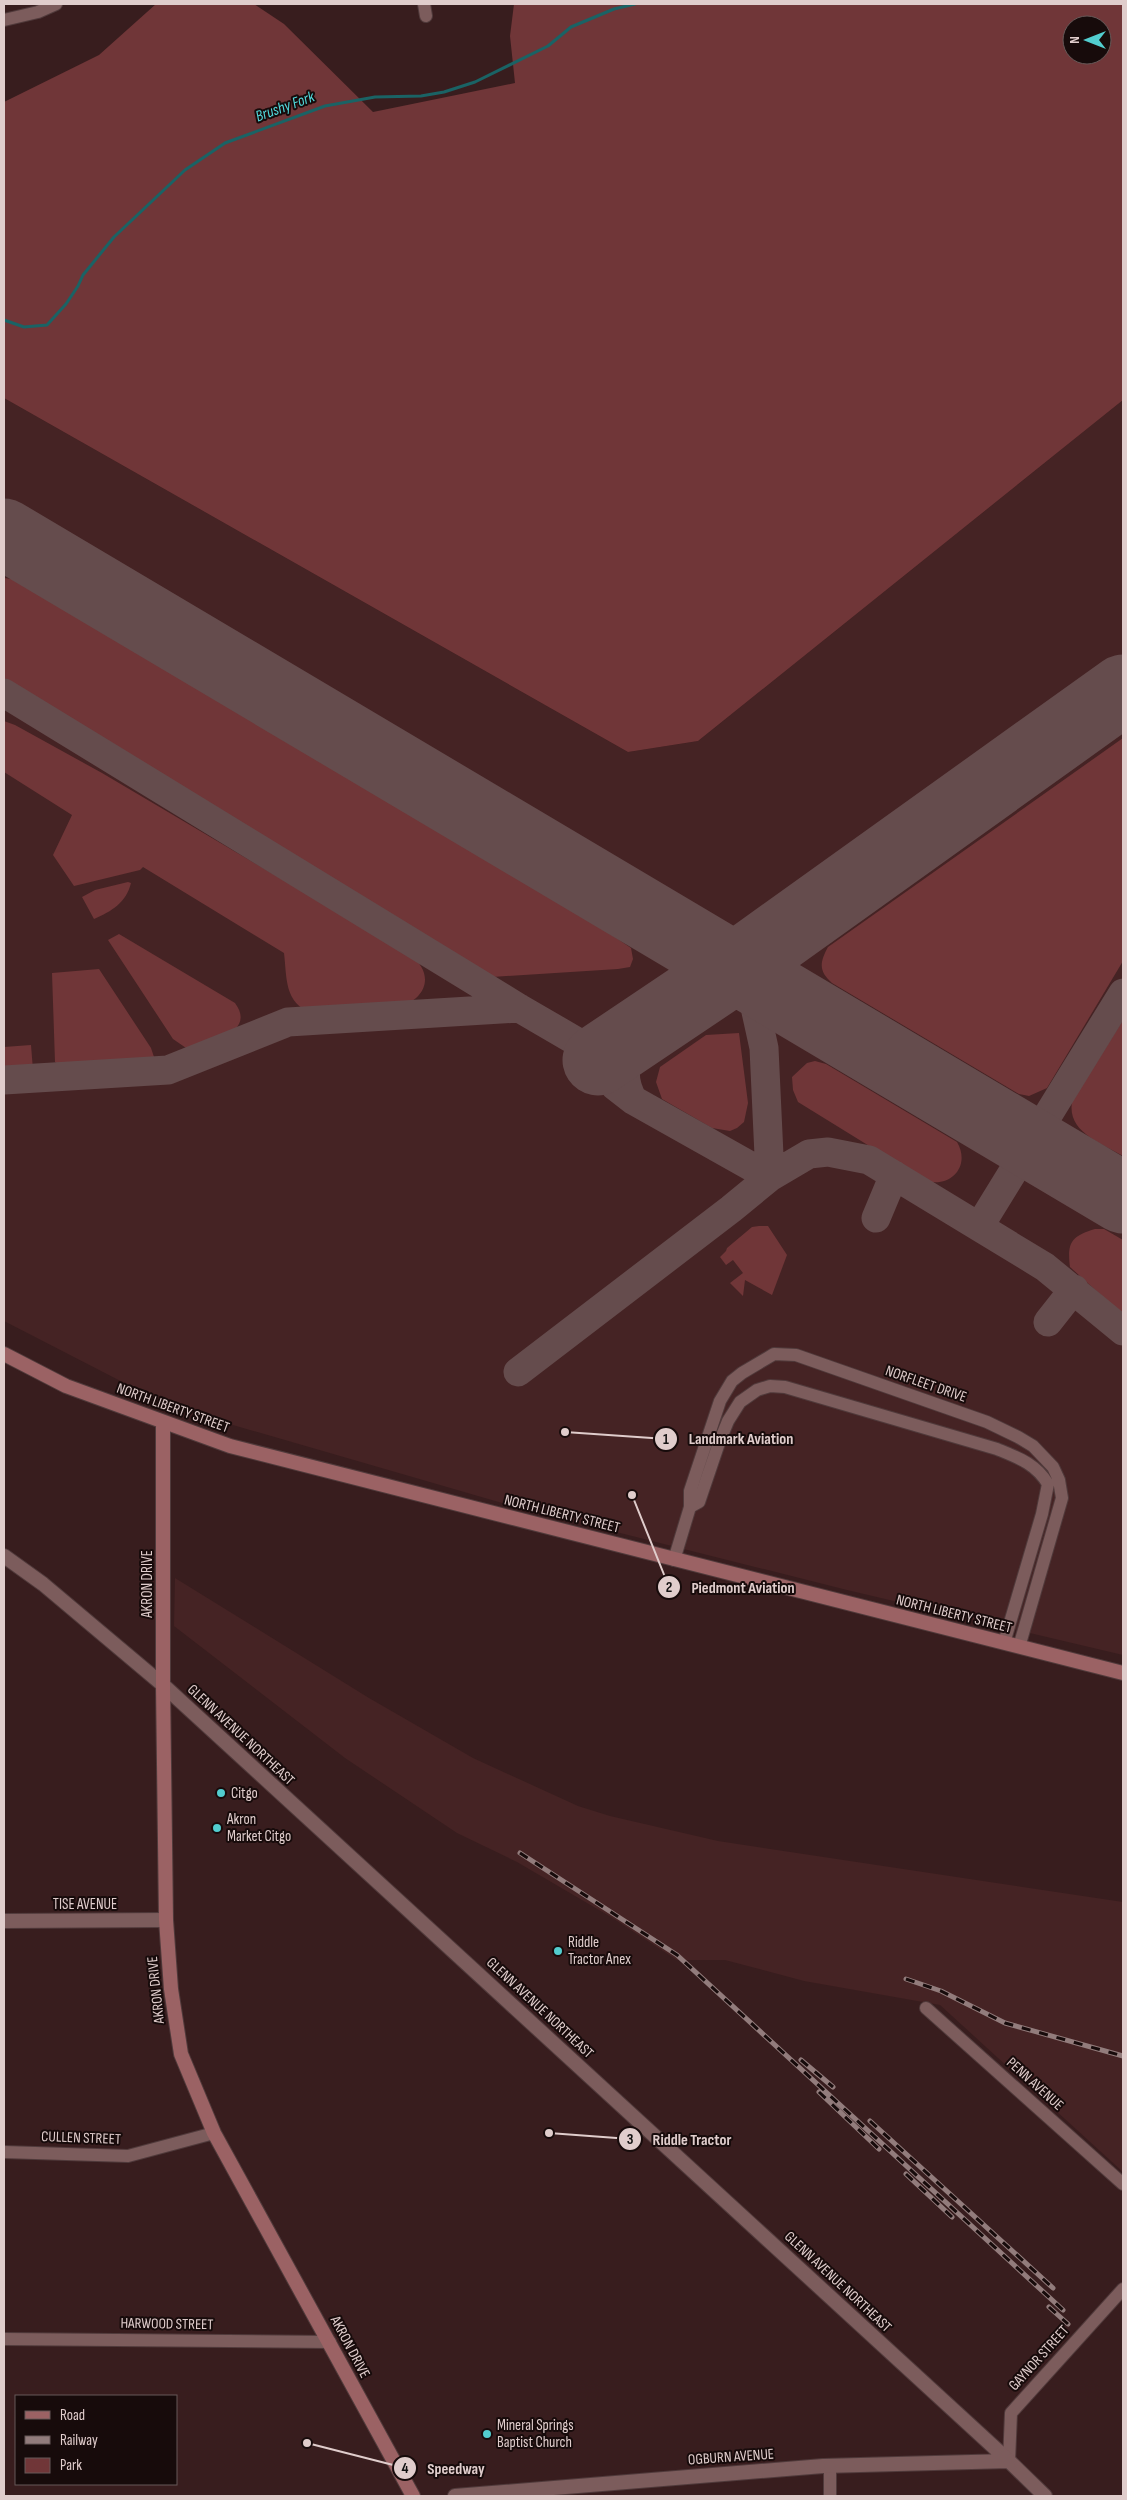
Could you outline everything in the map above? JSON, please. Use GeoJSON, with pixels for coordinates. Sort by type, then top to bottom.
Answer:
{"type":"FeatureCollection","features":[{"type":"Feature","properties":{"kind":"main road","name":"NORTH LIBERTY STREET"},"geometry":{"type":"LineString","coordinates":[[4,1354],[66,1386],[230,1446],[1123,1673]]}},
{"type":"Feature","properties":{"kind":"main road","name":"AKRON DRIVE"},"geometry":{"type":"LineString","coordinates":[[163,1422],[163,1685],[166,1920],[170,1989],[181,2054],[214,2133],[413,2496]]}},
{"type":"Feature","properties":{"kind":"street"},"geometry":{"type":"LineString","coordinates":[[4,20],[38,12],[56,4]]}},
{"type":"Feature","properties":{"kind":"street","name":"NORFLEET DRIVE"},"geometry":{"type":"LineString","coordinates":[[674,1560],[690,1507],[690,1491],[704,1446],[720,1402],[732,1380],[774,1354],[796,1355],[987,1422],[1018,1437],[1037,1450],[1053,1468],[1062,1493],[1060,1504],[1019,1647]]}},
{"type":"Feature","properties":{"kind":"street","name":"NORFLEET DRIVE"},"geometry":{"type":"LineString","coordinates":[[690,1507],[699,1502],[728,1421],[740,1402],[757,1390],[778,1386],[1024,1459],[1042,1474],[1048,1484],[1046,1500],[1004,1643]]}},
{"type":"Feature","properties":{"kind":"street"},"geometry":{"type":"LineString","coordinates":[[1046,1500],[1060,1504]]}},
{"type":"Feature","properties":{"kind":"street","name":"GLENN AVENUE NORTHEAST"},"geometry":{"type":"LineString","coordinates":[[4,1556],[43,1584],[163,1685],[1045,2496]]}},
{"type":"Feature","properties":{"kind":"street"},"geometry":{"type":"LineString","coordinates":[[1022,1584],[1036,1587]]}},
{"type":"Feature","properties":{"kind":"street","name":"TISE AVENUE"},"geometry":{"type":"LineString","coordinates":[[4,1921],[166,1920]]}},
{"type":"Feature","properties":{"kind":"street","name":"PENN AVENUE"},"geometry":{"type":"LineString","coordinates":[[926,2008],[1123,2184]]}},
{"type":"Feature","properties":{"kind":"street","name":"CULLEN STREET"},"geometry":{"type":"LineString","coordinates":[[4,2152],[128,2156],[214,2133]]}},
{"type":"Feature","properties":{"kind":"street","name":"GAYNOR STREET"},"geometry":{"type":"LineString","coordinates":[[1009,2461],[1011,2413],[1123,2289]]}},
{"type":"Feature","properties":{"kind":"street","name":"HARWOOD STREET"},"geometry":{"type":"LineString","coordinates":[[4,2339],[330,2342]]}},
{"type":"Feature","properties":{"kind":"street","name":"OGBURN AVENUE"},"geometry":{"type":"LineString","coordinates":[[455,2496],[830,2466],[1009,2461]]}},
{"type":"Feature","properties":{"kind":"street"},"geometry":{"type":"LineString","coordinates":[[830,2466],[830,2496]]}},
{"type":"Feature","properties":{"kind":"shaded area"},"geometry":{"type":"Polygon","coordinates":[[[4,398],[628,752],[698,741],[1123,400],[1123,1655],[847,1590],[509,1505],[171,1407],[4,1321],[4,398]]]}},
{"type":"Feature","properties":{"kind":"shaded area"},"geometry":{"type":"Polygon","coordinates":[[[175,1578],[369,1698],[473,1758],[578,1806],[610,1816],[718,1841],[1123,1902],[1123,2172],[940,2005],[804,1981],[725,1960],[677,1960],[611,1917],[517,1862],[457,1833],[345,1758],[174,1626],[175,1578]]]}},
{"type":"Feature","properties":{"kind":"green space"},"geometry":{"type":"Polygon","coordinates":[[[156,4],[254,4],[284,24],[373,112],[515,83],[510,36],[514,4],[1123,4],[1123,400],[698,741],[628,752],[4,398],[4,102],[99,55],[156,4]]]}},
{"type":"Feature","properties":{"kind":"green space"},"geometry":{"type":"Polygon","coordinates":[[[4,578],[12,579],[606,931],[631,948],[633,959],[630,967],[492,977],[4,684],[4,578]]]}},
{"type":"Feature","properties":{"kind":"green space"},"geometry":{"type":"Polygon","coordinates":[[[4,721],[15,725],[102,773],[410,955],[423,970],[425,977],[421,992],[409,1003],[399,1007],[312,1013],[303,1009],[292,996],[287,980],[284,953],[143,867],[140,870],[74,886],[53,855],[72,815],[4,772],[4,721]]]}},
{"type":"Feature","properties":{"kind":"green space"},"geometry":{"type":"Polygon","coordinates":[[[1123,738],[1123,961],[1047,1088],[1029,1096],[1019,1094],[827,979],[822,970],[822,962],[828,947],[1123,738]]]}},
{"type":"Feature","properties":{"kind":"green space"},"geometry":{"type":"Polygon","coordinates":[[[128,882],[131,883],[129,890],[122,901],[107,913],[94,919],[82,897],[95,890],[128,882]]]}},
{"type":"Feature","properties":{"kind":"green space"},"geometry":{"type":"Polygon","coordinates":[[[119,934],[235,1003],[240,1013],[240,1022],[235,1029],[218,1040],[189,1050],[173,1039],[108,940],[119,934]]]}},
{"type":"Feature","properties":{"kind":"green space"},"geometry":{"type":"Polygon","coordinates":[[[99,969],[151,1048],[154,1057],[153,1062],[62,1067],[55,1062],[52,973],[99,969]]]}},
{"type":"Feature","properties":{"kind":"green space"},"geometry":{"type":"Polygon","coordinates":[[[1123,1020],[1123,1156],[1096,1141],[1080,1129],[1072,1112],[1072,1102],[1123,1020]]]}},
{"type":"Feature","properties":{"kind":"green space"},"geometry":{"type":"Polygon","coordinates":[[[739,1033],[748,1103],[744,1122],[737,1128],[730,1131],[712,1128],[662,1099],[656,1082],[660,1067],[706,1035],[739,1033]]]}},
{"type":"Feature","properties":{"kind":"green space"},"geometry":{"type":"Polygon","coordinates":[[[31,1045],[33,1070],[4,1072],[4,1047],[31,1045]]]}},
{"type":"Feature","properties":{"kind":"green space"},"geometry":{"type":"Polygon","coordinates":[[[815,1061],[826,1064],[957,1142],[962,1159],[956,1173],[943,1181],[926,1181],[798,1102],[793,1090],[792,1077],[807,1063],[815,1061]]]}},
{"type":"Feature","properties":{"kind":"green space"},"geometry":{"type":"Polygon","coordinates":[[[768,1226],[787,1255],[772,1295],[745,1280],[743,1296],[730,1283],[743,1273],[733,1260],[726,1265],[720,1257],[727,1248],[752,1227],[768,1226]]]}},
{"type":"Feature","properties":{"kind":"green space"},"geometry":{"type":"Polygon","coordinates":[[[1095,1229],[1104,1229],[1123,1240],[1123,1315],[1070,1267],[1069,1252],[1072,1242],[1081,1235],[1095,1229]]]}},
{"type":"Feature","properties":{"kind":"waterway","name":"Brushy Fork"},"geometry":{"type":"LineString","coordinates":[[4,320],[24,327],[47,325],[66,304],[83,275],[114,237],[185,170],[225,143],[325,106],[375,97],[421,96],[444,92],[475,82],[548,46],[571,27],[614,9],[635,4]]}},
{"type":"Feature","properties":{"kind":"taxiway"},"geometry":{"type":"LineString","coordinates":[[4,693],[586,1047],[615,1086],[633,1100],[770,1177],[809,1154],[828,1152],[869,1160],[1045,1267],[1123,1331]]}},
{"type":"Feature","properties":{"kind":"taxiway"},"geometry":{"type":"LineString","coordinates":[[762,1018],[764,986],[772,962],[778,951],[805,916]]}},
{"type":"Feature","properties":{"kind":"taxiway"},"geometry":{"type":"LineString","coordinates":[[518,1372],[770,1177],[764,1048],[753,998],[735,968]]}},
{"type":"Feature","properties":{"kind":"taxiway"},"geometry":{"type":"LineString","coordinates":[[979,1227],[1123,993]]}},
{"type":"Feature","properties":{"kind":"taxiway"},"geometry":{"type":"LineString","coordinates":[[4,1080],[168,1070],[288,1022],[519,1008]]}},
{"type":"Feature","properties":{"kind":"taxiway"},"geometry":{"type":"LineString","coordinates":[[633,1100],[628,1090],[625,1073],[628,1056],[641,1030]]}},
{"type":"Feature","properties":{"kind":"taxiway"},"geometry":{"type":"LineString","coordinates":[[876,1218],[894,1175]]}},
{"type":"Feature","properties":{"kind":"taxiway"},"geometry":{"type":"LineString","coordinates":[[1048,1322],[1074,1289]]}},
{"type":"Feature","properties":{"kind":"runway"},"geometry":{"type":"LineString","coordinates":[[4,534],[1123,1198]]}},
{"type":"Feature","properties":{"kind":"runway"},"geometry":{"type":"LineString","coordinates":[[598,1060],[735,968],[1123,690]]}},
{"type":"Feature","properties":{"kind":"railway"},"geometry":{"type":"LineString","coordinates":[[520,1853],[677,1955],[1063,2310]]}},
{"type":"Feature","properties":{"kind":"railway"},"geometry":{"type":"LineString","coordinates":[[906,1979],[941,1991],[1005,2023],[1123,2056]]}},
{"type":"Feature","properties":{"kind":"railway"},"geometry":{"type":"LineString","coordinates":[[801,2060],[833,2087]]}},
{"type":"Feature","properties":{"kind":"railway"},"geometry":{"type":"LineString","coordinates":[[819,2092],[879,2149]]}},
{"type":"Feature","properties":{"kind":"railway"},"geometry":{"type":"LineString","coordinates":[[870,2121],[1053,2288]]}},
{"type":"Feature","properties":{"kind":"railway"},"geometry":{"type":"LineString","coordinates":[[906,2174],[952,2217]]}},
{"type":"Feature","properties":{"kind":"railway"},"geometry":{"type":"LineString","coordinates":[[1049,2307],[1068,2324]]}},
{"type":"Feature","properties":{"kind":"place","name":"Landmark Aviation"},"geometry":{"type":"Point","coordinates":[565,1432]}},
{"type":"Feature","properties":{"kind":"place","name":"Piedmont Aviation"},"geometry":{"type":"Point","coordinates":[632,1495]}},
{"type":"Feature","properties":{"kind":"place","name":"Citgo"},"geometry":{"type":"Point","coordinates":[221,1793]}},
{"type":"Feature","properties":{"kind":"place","name":"Akron Market Citgo"},"geometry":{"type":"Point","coordinates":[217,1828]}},
{"type":"Feature","properties":{"kind":"place","name":"Riddle Tractor Anex"},"geometry":{"type":"Point","coordinates":[558,1951]}},
{"type":"Feature","properties":{"kind":"place","name":"Riddle Tractor"},"geometry":{"type":"Point","coordinates":[549,2133]}},
{"type":"Feature","properties":{"kind":"place","name":"Mineral Springs Baptist Church"},"geometry":{"type":"Point","coordinates":[487,2434]}},
{"type":"Feature","properties":{"kind":"place","name":"Speedway"},"geometry":{"type":"Point","coordinates":[307,2443]}}]}
